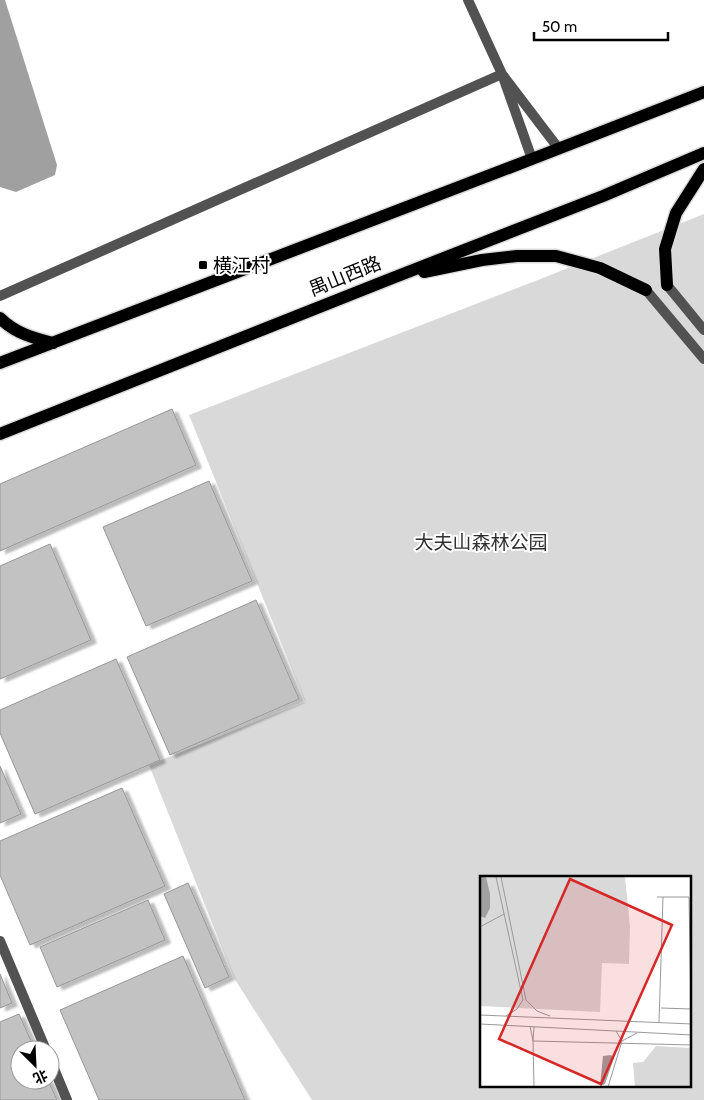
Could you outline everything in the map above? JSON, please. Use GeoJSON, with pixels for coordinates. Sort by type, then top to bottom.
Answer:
{"type":"FeatureCollection","features":[{"type":"Feature","properties":{"kind":"main road"},"geometry":{"type":"LineString","coordinates":[[0,363],[532,160],[704,92]]}},
{"type":"Feature","properties":{"kind":"main road","name":"禺山西路"},"geometry":{"type":"LineString","coordinates":[[0,434],[603,196],[704,153]]}},
{"type":"Feature","properties":{"kind":"main road"},"geometry":{"type":"LineString","coordinates":[[667,285],[666,249],[676,213],[704,169]]}},
{"type":"Feature","properties":{"kind":"main road"},"geometry":{"type":"LineString","coordinates":[[390,279],[482,260],[517,256],[556,256],[600,268],[646,290]]}},
{"type":"Feature","properties":{"kind":"main road"},"geometry":{"type":"LineString","coordinates":[[0,318],[14,330],[28,337],[53,343]]}},
{"type":"Feature","properties":{"kind":"street"},"geometry":{"type":"LineString","coordinates":[[468,0],[502,74],[532,160]]}},
{"type":"Feature","properties":{"kind":"street"},"geometry":{"type":"LineString","coordinates":[[502,74],[559,149]]}},
{"type":"Feature","properties":{"kind":"street"},"geometry":{"type":"LineString","coordinates":[[0,296],[502,74]]}},
{"type":"Feature","properties":{"kind":"street"},"geometry":{"type":"LineString","coordinates":[[667,285],[704,330]]}},
{"type":"Feature","properties":{"kind":"street"},"geometry":{"type":"LineString","coordinates":[[646,290],[704,359]]}},
{"type":"Feature","properties":{"kind":"street"},"geometry":{"type":"LineString","coordinates":[[0,941],[42,1040]]}},
{"type":"Feature","properties":{"kind":"street"},"geometry":{"type":"LineString","coordinates":[[60,1083],[67,1100]]}},
{"type":"Feature","properties":{"kind":"green space","name":"大夫山森林公园"},"geometry":{"type":"Polygon","coordinates":[[[704,214],[704,1100],[312,1100],[234,978],[149,765],[305,702],[189,415],[704,214]]]}},
{"type":"Feature","properties":{"kind":"shaded area"},"geometry":{"type":"Polygon","coordinates":[[[0,0],[5,0],[57,165],[55,175],[16,192],[0,187],[0,0]]]}},
{"type":"Feature","properties":{"kind":"building"},"geometry":{"type":"Polygon","coordinates":[[[172,409],[196,465],[0,551],[0,484],[172,409]]]}},
{"type":"Feature","properties":{"kind":"building"},"geometry":{"type":"Polygon","coordinates":[[[209,481],[252,581],[146,626],[103,527],[209,481]]]}},
{"type":"Feature","properties":{"kind":"building"},"geometry":{"type":"Polygon","coordinates":[[[50,544],[91,640],[0,679],[0,566],[50,544]]]}},
{"type":"Feature","properties":{"kind":"building"},"geometry":{"type":"Polygon","coordinates":[[[256,600],[299,699],[170,755],[127,657],[256,600]]]}},
{"type":"Feature","properties":{"kind":"building"},"geometry":{"type":"Polygon","coordinates":[[[116,659],[160,760],[35,814],[0,733],[0,710],[116,659]]]}},
{"type":"Feature","properties":{"kind":"building"},"geometry":{"type":"Polygon","coordinates":[[[0,766],[21,814],[0,823],[0,766]]]}},
{"type":"Feature","properties":{"kind":"building"},"geometry":{"type":"Polygon","coordinates":[[[122,788],[165,886],[30,945],[0,875],[0,841],[122,788]]]}},
{"type":"Feature","properties":{"kind":"building"},"geometry":{"type":"Polygon","coordinates":[[[188,883],[229,977],[205,988],[164,894],[188,883]]]}},
{"type":"Feature","properties":{"kind":"building"},"geometry":{"type":"Polygon","coordinates":[[[148,900],[165,940],[57,987],[40,947],[148,900]]]}},
{"type":"Feature","properties":{"kind":"building"},"geometry":{"type":"Polygon","coordinates":[[[183,956],[245,1100],[99,1100],[60,1010],[183,956]]]}},
{"type":"Feature","properties":{"kind":"building"},"geometry":{"type":"Polygon","coordinates":[[[0,974],[12,1003],[0,1008],[0,974]]]}},
{"type":"Feature","properties":{"kind":"building"},"geometry":{"type":"Polygon","coordinates":[[[19,1014],[31,1040],[10,1040],[10,1090],[52,1090],[57,1100],[0,1100],[0,1022],[19,1014]]]}},
{"type":"Feature","properties":{"kind":"place","name":"横江村"},"geometry":{"type":"Point","coordinates":[203,265]}}]}
